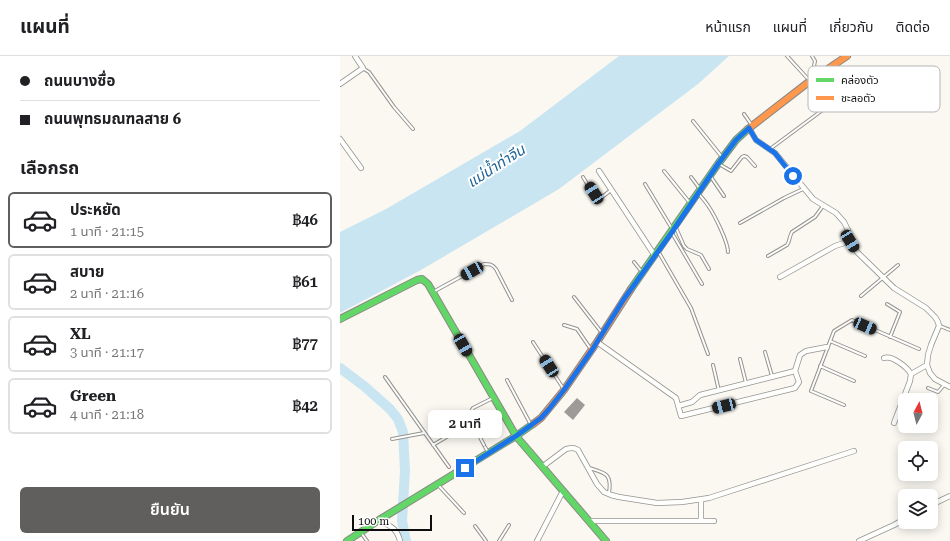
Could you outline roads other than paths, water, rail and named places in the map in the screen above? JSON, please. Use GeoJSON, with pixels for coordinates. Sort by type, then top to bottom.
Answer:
{"type":"FeatureCollection","features":[{"type":"Feature","properties":{"kind":"main road"},"geometry":{"type":"LineString","coordinates":[[832,66],[847,56]]}},
{"type":"Feature","properties":{"kind":"main road"},"geometry":{"type":"LineString","coordinates":[[347,541],[438,485],[451,470],[486,449],[516,436],[532,426],[541,418],[564,390],[603,334],[624,299],[736,140],[750,126],[808,82]]}},
{"type":"Feature","properties":{"kind":"main road"},"geometry":{"type":"LineString","coordinates":[[340,318],[417,280],[422,279],[428,284],[516,436],[606,541]]}},
{"type":"Feature","properties":{"kind":"street"},"geometry":{"type":"LineString","coordinates":[[340,84],[363,68],[355,56]]}},
{"type":"Feature","properties":{"kind":"street"},"geometry":{"type":"LineString","coordinates":[[750,126],[756,140],[769,149],[778,158],[812,199],[836,213],[844,222],[848,230],[850,241],[857,252],[881,279],[932,313],[939,326],[931,345],[926,366],[935,379],[944,386],[950,387]]}},
{"type":"Feature","properties":{"kind":"street"},"geometry":{"type":"LineString","coordinates":[[340,140],[361,168]]}},
{"type":"Feature","properties":{"kind":"street"},"geometry":{"type":"LineString","coordinates":[[599,171],[656,253]]}},
{"type":"Feature","properties":{"kind":"street"},"geometry":{"type":"LineString","coordinates":[[780,277],[835,246],[850,241]]}},
{"type":"Feature","properties":{"kind":"street"},"geometry":{"type":"LineString","coordinates":[[597,342],[676,398],[681,416],[795,388],[799,382],[795,371],[800,355],[806,351],[828,347]]}},
{"type":"Feature","properties":{"kind":"street"},"geometry":{"type":"LineString","coordinates":[[884,358],[887,357],[899,362],[911,374],[910,382],[894,423]]}},
{"type":"Feature","properties":{"kind":"street"},"geometry":{"type":"LineString","coordinates":[[911,374],[926,366]]}},
{"type":"Feature","properties":{"kind":"street"},"geometry":{"type":"LineString","coordinates":[[678,406],[692,402],[700,396],[795,371]]}},
{"type":"Feature","properties":{"kind":"street"},"geometry":{"type":"LineString","coordinates":[[542,467],[566,449],[574,448],[578,450],[597,484],[604,492],[626,499],[657,503],[682,502],[701,500],[854,451]]}},
{"type":"Feature","properties":{"kind":"street"},"geometry":{"type":"LineString","coordinates":[[537,541],[563,491]]}},
{"type":"Feature","properties":{"kind":"street"},"geometry":{"type":"LineString","coordinates":[[938,502],[950,496]]}},
{"type":"Feature","properties":{"kind":"street"},"geometry":{"type":"LineString","coordinates":[[701,500],[701,521]]}},
{"type":"Feature","properties":{"kind":"street"},"geometry":{"type":"LineString","coordinates":[[379,520],[391,526],[396,531],[400,541]]}},
{"type":"Feature","properties":{"kind":"street"},"geometry":{"type":"LineString","coordinates":[[590,521],[714,521]]}},
{"type":"Feature","properties":{"kind":"street"},"geometry":{"type":"LineString","coordinates":[[858,541],[898,523]]}},
{"type":"Feature","properties":{"kind":"lane"},"geometry":{"type":"LineString","coordinates":[[787,56],[808,79]]}},
{"type":"Feature","properties":{"kind":"lane"},"geometry":{"type":"LineString","coordinates":[[812,56],[815,61],[814,66]]}},
{"type":"Feature","properties":{"kind":"lane"},"geometry":{"type":"LineString","coordinates":[[363,68],[369,72],[394,107],[413,129]]}},
{"type":"Feature","properties":{"kind":"lane"},"geometry":{"type":"LineString","coordinates":[[769,149],[820,112]]}},
{"type":"Feature","properties":{"kind":"lane"},"geometry":{"type":"LineString","coordinates":[[744,114],[750,126]]}},
{"type":"Feature","properties":{"kind":"lane"},"geometry":{"type":"LineString","coordinates":[[693,121],[723,158]]}},
{"type":"Feature","properties":{"kind":"lane"},"geometry":{"type":"LineString","coordinates":[[718,164],[731,171],[744,156],[747,157],[755,166]]}},
{"type":"Feature","properties":{"kind":"lane"},"geometry":{"type":"LineString","coordinates":[[664,171],[691,204]]}},
{"type":"Feature","properties":{"kind":"lane"},"geometry":{"type":"LineString","coordinates":[[710,176],[724,196]]}},
{"type":"Feature","properties":{"kind":"lane"},"geometry":{"type":"LineString","coordinates":[[583,177],[596,196],[600,197],[611,190]]}},
{"type":"Feature","properties":{"kind":"lane"},"geometry":{"type":"LineString","coordinates":[[691,177],[709,206],[727,246],[728,252]]}},
{"type":"Feature","properties":{"kind":"lane"},"geometry":{"type":"LineString","coordinates":[[645,184],[673,230],[702,284]]}},
{"type":"Feature","properties":{"kind":"lane"},"geometry":{"type":"LineString","coordinates":[[740,223],[784,198],[804,189]]}},
{"type":"Feature","properties":{"kind":"lane"},"geometry":{"type":"LineString","coordinates":[[768,256],[787,245],[792,232],[815,217],[823,206]]}},
{"type":"Feature","properties":{"kind":"lane"},"geometry":{"type":"LineString","coordinates":[[673,230],[687,249],[701,255],[709,269]]}},
{"type":"Feature","properties":{"kind":"lane"},"geometry":{"type":"LineString","coordinates":[[656,253],[691,308],[708,354]]}},
{"type":"Feature","properties":{"kind":"lane"},"geometry":{"type":"LineString","coordinates":[[634,262],[643,273]]}},
{"type":"Feature","properties":{"kind":"lane"},"geometry":{"type":"LineString","coordinates":[[433,292],[484,264],[490,264],[496,269],[512,300]]}},
{"type":"Feature","properties":{"kind":"lane"},"geometry":{"type":"LineString","coordinates":[[861,296],[898,265]]}},
{"type":"Feature","properties":{"kind":"lane"},"geometry":{"type":"LineString","coordinates":[[574,297],[603,334]]}},
{"type":"Feature","properties":{"kind":"lane"},"geometry":{"type":"LineString","coordinates":[[887,304],[900,312],[890,337]]}},
{"type":"Feature","properties":{"kind":"lane"},"geometry":{"type":"LineString","coordinates":[[844,405],[811,391],[834,331],[852,320],[920,349]]}},
{"type":"Feature","properties":{"kind":"lane"},"geometry":{"type":"LineString","coordinates":[[564,324],[577,329],[592,350]]}},
{"type":"Feature","properties":{"kind":"lane"},"geometry":{"type":"LineString","coordinates":[[939,326],[950,330]]}},
{"type":"Feature","properties":{"kind":"lane"},"geometry":{"type":"LineString","coordinates":[[830,341],[865,356]]}},
{"type":"Feature","properties":{"kind":"lane"},"geometry":{"type":"LineString","coordinates":[[534,342],[564,390]]}},
{"type":"Feature","properties":{"kind":"lane"},"geometry":{"type":"LineString","coordinates":[[765,352],[772,377]]}},
{"type":"Feature","properties":{"kind":"lane"},"geometry":{"type":"LineString","coordinates":[[740,359],[746,384]]}},
{"type":"Feature","properties":{"kind":"lane"},"geometry":{"type":"LineString","coordinates":[[713,365],[719,391]]}},
{"type":"Feature","properties":{"kind":"lane"},"geometry":{"type":"LineString","coordinates":[[820,366],[854,380]]}},
{"type":"Feature","properties":{"kind":"lane"},"geometry":{"type":"LineString","coordinates":[[385,377],[451,470]]}},
{"type":"Feature","properties":{"kind":"lane"},"geometry":{"type":"LineString","coordinates":[[507,380],[532,426]]}},
{"type":"Feature","properties":{"kind":"lane"},"geometry":{"type":"LineString","coordinates":[[928,388],[939,392],[944,386]]}},
{"type":"Feature","properties":{"kind":"lane"},"geometry":{"type":"LineString","coordinates":[[486,449],[472,422],[470,413],[473,408],[494,397]]}},
{"type":"Feature","properties":{"kind":"lane"},"geometry":{"type":"LineString","coordinates":[[433,445],[472,422]]}},
{"type":"Feature","properties":{"kind":"lane"},"geometry":{"type":"LineString","coordinates":[[392,439],[424,433]]}},
{"type":"Feature","properties":{"kind":"lane"},"geometry":{"type":"LineString","coordinates":[[588,468],[601,471],[606,474],[610,485],[608,494]]}},
{"type":"Feature","properties":{"kind":"lane"},"geometry":{"type":"LineString","coordinates":[[438,485],[464,513]]}},
{"type":"Feature","properties":{"kind":"lane"},"geometry":{"type":"LineString","coordinates":[[499,541],[509,525]]}},
{"type":"Feature","properties":{"kind":"lane"},"geometry":{"type":"LineString","coordinates":[[475,526],[486,541]]}},
{"type":"Feature","properties":{"kind":"lane"},"geometry":{"type":"LineString","coordinates":[[360,532],[367,541]]}},
{"type":"Feature","properties":{"kind":"water","name":"แม่น้ำท่าจีน"},"geometry":{"type":"Polygon","coordinates":[[[619,56],[729,56],[698,84],[559,189],[421,270],[340,313],[340,232],[386,209],[520,131],[619,56]]]}},
{"type":"Feature","properties":{"kind":"waterway"},"geometry":{"type":"LineString","coordinates":[[340,368],[364,386],[390,409],[398,419],[403,432],[405,471],[402,521],[406,541]]}}]}
